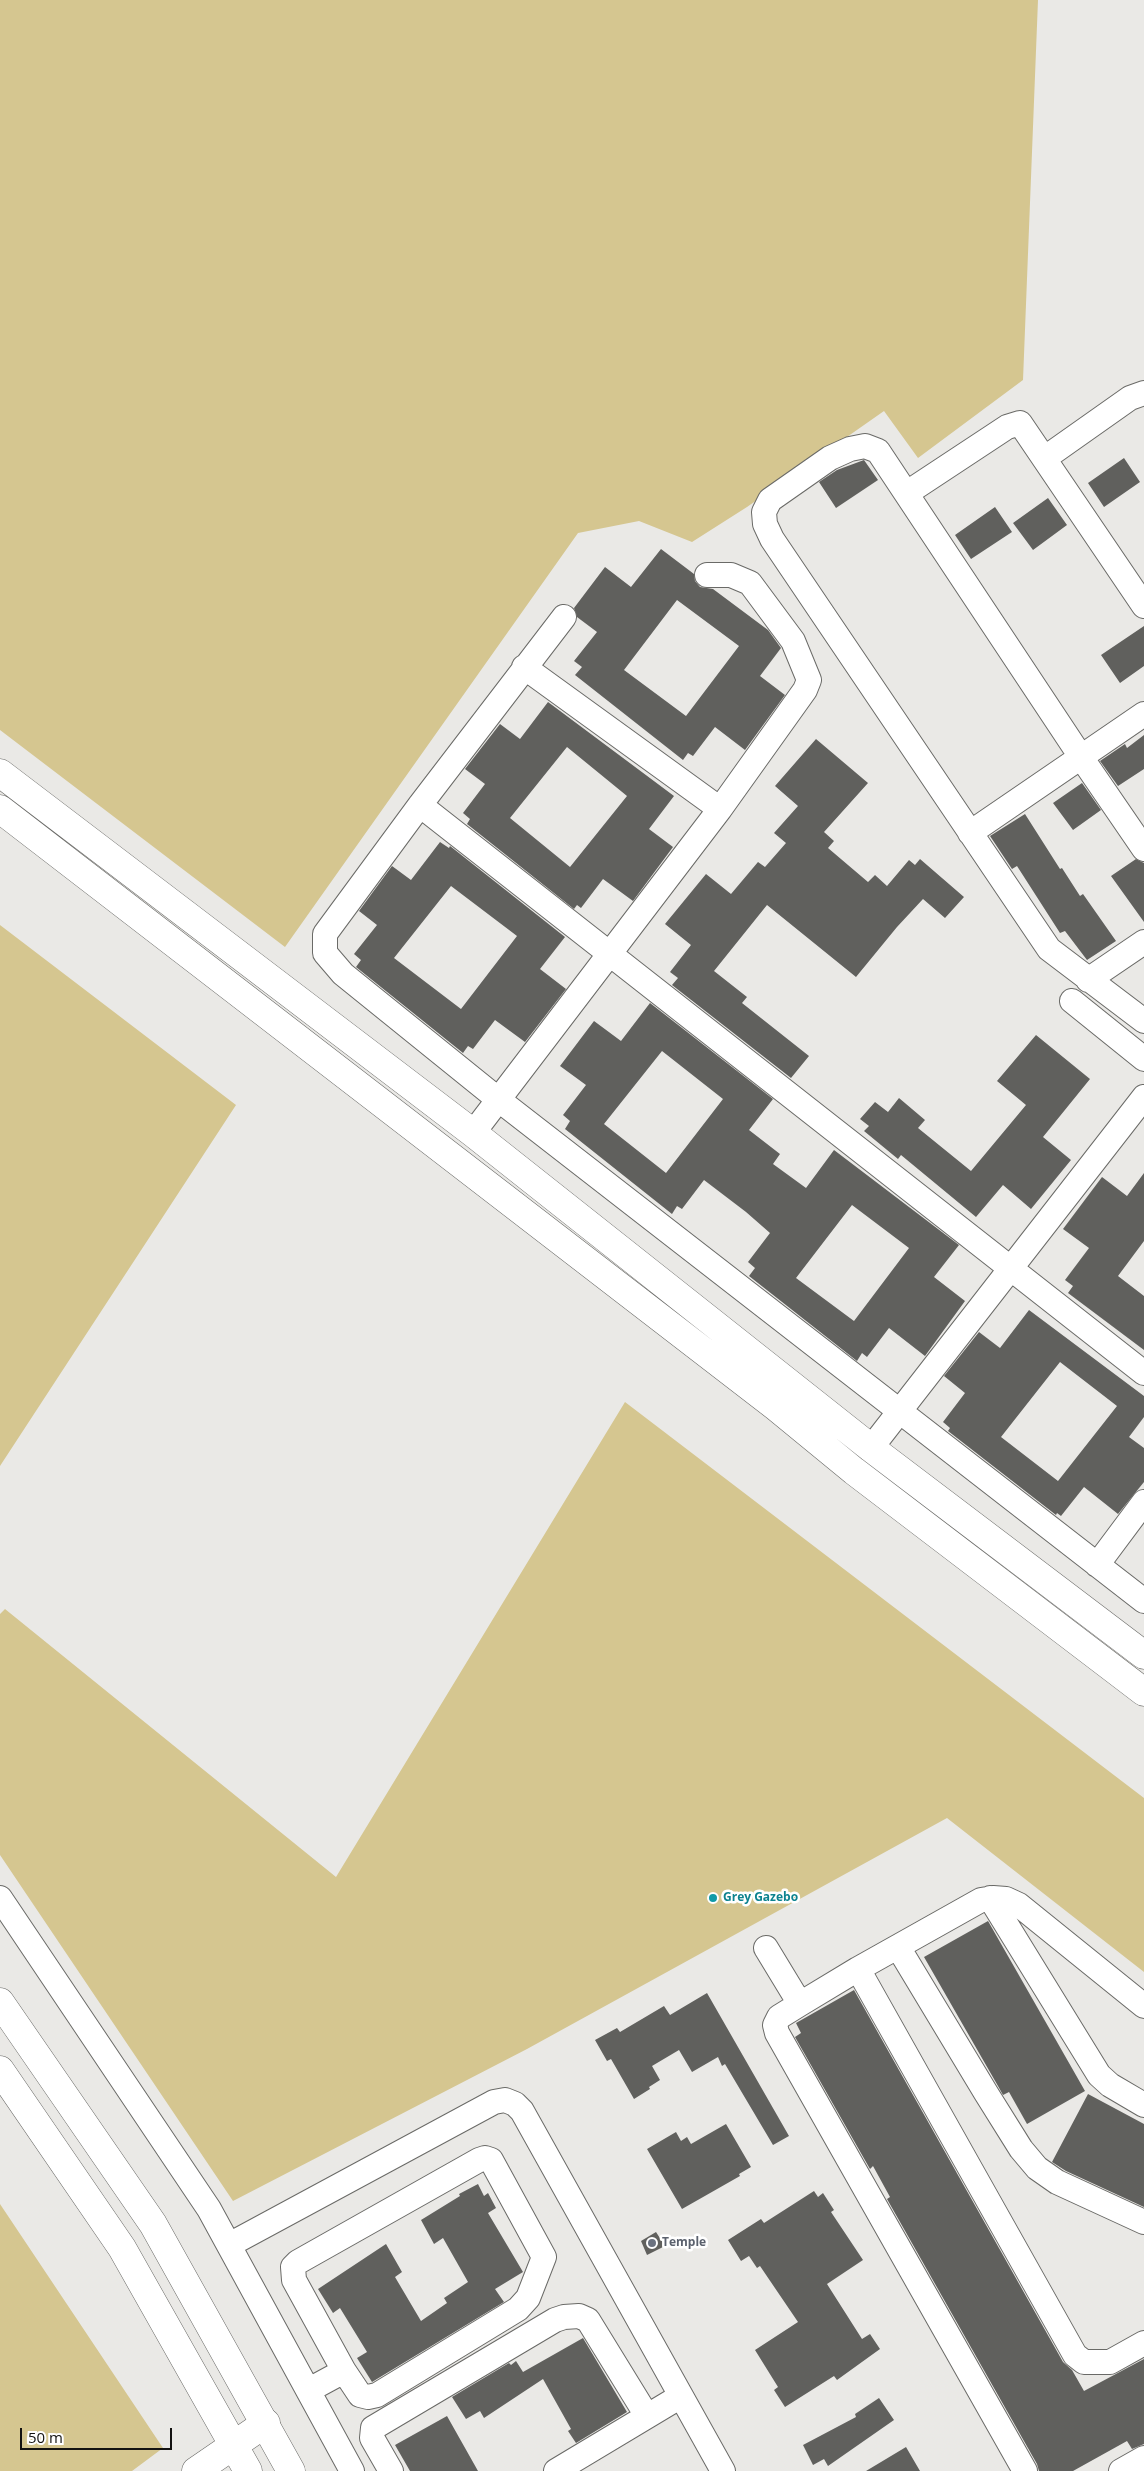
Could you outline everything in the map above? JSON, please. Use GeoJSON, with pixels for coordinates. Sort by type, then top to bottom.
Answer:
{"type":"FeatureCollection","features":[{"type":"Feature","properties":{"kind":"street"},"geometry":{"type":"LineString","coordinates":[[1045,458],[1130,398],[1144,393]]}},
{"type":"Feature","properties":{"kind":"street"},"geometry":{"type":"LineString","coordinates":[[907,493],[1014,424],[1020,423],[1026,428],[1144,606]]}},
{"type":"Feature","properties":{"kind":"street"},"geometry":{"type":"LineString","coordinates":[[1144,849],[1080,757],[878,451],[865,446],[850,449],[830,458],[770,500],[764,512],[765,524],[772,540],[1050,949],[1088,980],[1144,1021]]}},
{"type":"Feature","properties":{"kind":"street"},"geometry":{"type":"LineString","coordinates":[[473,1133],[720,809],[805,690],[810,680],[793,641],[750,583],[731,575],[707,575]]}},
{"type":"Feature","properties":{"kind":"street"},"geometry":{"type":"LineString","coordinates":[[564,617],[524,667],[324,934],[325,953],[343,974],[499,1100],[1144,1601]]}},
{"type":"Feature","properties":{"kind":"street"},"geometry":{"type":"LineString","coordinates":[[524,667],[720,809]]}},
{"type":"Feature","properties":{"kind":"street"},"geometry":{"type":"LineString","coordinates":[[970,833],[1144,714]]}},
{"type":"Feature","properties":{"kind":"street"},"geometry":{"type":"LineString","coordinates":[[0,773],[473,1133],[871,1448],[1144,1655]]}},
{"type":"Feature","properties":{"kind":"street"},"geometry":{"type":"LineString","coordinates":[[420,805],[1144,1373]]}},
{"type":"Feature","properties":{"kind":"street"},"geometry":{"type":"LineString","coordinates":[[0,809],[776,1407],[859,1474],[1144,1692]]}},
{"type":"Feature","properties":{"kind":"street"},"geometry":{"type":"LineString","coordinates":[[1088,980],[1144,942]]}},
{"type":"Feature","properties":{"kind":"street"},"geometry":{"type":"LineString","coordinates":[[1072,1001],[1144,1059]]}},
{"type":"Feature","properties":{"kind":"street"},"geometry":{"type":"LineString","coordinates":[[871,1448],[1144,1097]]}},
{"type":"Feature","properties":{"kind":"street"},"geometry":{"type":"LineString","coordinates":[[776,1407],[795,1386]]}},
{"type":"Feature","properties":{"kind":"street"},"geometry":{"type":"LineString","coordinates":[[1097,1565],[1144,1502]]}},
{"type":"Feature","properties":{"kind":"street"},"geometry":{"type":"LineString","coordinates":[[0,1898],[124,2079],[209,2209],[352,2471]]}},
{"type":"Feature","properties":{"kind":"street"},"geometry":{"type":"LineString","coordinates":[[990,1898],[1099,2075],[1110,2085],[1144,2106]]}},
{"type":"Feature","properties":{"kind":"street"},"geometry":{"type":"LineString","coordinates":[[1025,2471],[777,2033],[775,2025],[780,2017],[800,2004],[981,1900],[990,1898],[1006,1899],[1019,1905],[1144,2006]]}},
{"type":"Feature","properties":{"kind":"street"},"geometry":{"type":"LineString","coordinates":[[898,1947],[1021,2149],[1037,2168],[1057,2182],[1144,2222]]}},
{"type":"Feature","properties":{"kind":"street"},"geometry":{"type":"LineString","coordinates":[[766,1948],[800,2004]]}},
{"type":"Feature","properties":{"kind":"street"},"geometry":{"type":"LineString","coordinates":[[858,1970],[1074,2355],[1084,2362],[1110,2362],[1144,2343]]}},
{"type":"Feature","properties":{"kind":"street"},"geometry":{"type":"LineString","coordinates":[[0,2002],[152,2224],[291,2471]]}},
{"type":"Feature","properties":{"kind":"street"},"geometry":{"type":"LineString","coordinates":[[0,2070],[122,2248],[248,2471]]}},
{"type":"Feature","properties":{"kind":"street"},"geometry":{"type":"LineString","coordinates":[[229,2245],[494,2102],[505,2100],[510,2102],[522,2111],[723,2471]]}},
{"type":"Feature","properties":{"kind":"street"},"geometry":{"type":"LineString","coordinates":[[485,2158],[491,2160],[544,2258],[528,2298],[518,2308],[377,2395],[368,2397],[360,2395],[344,2371],[294,2280],[293,2267],[298,2262],[479,2160],[485,2158]]}},
{"type":"Feature","properties":{"kind":"street"},"geometry":{"type":"LineString","coordinates":[[392,2471],[372,2438],[373,2428],[555,2320],[564,2317],[579,2316],[588,2320],[647,2416]]}},
{"type":"Feature","properties":{"kind":"street"},"geometry":{"type":"LineString","coordinates":[[309,2390],[344,2371]]}},
{"type":"Feature","properties":{"kind":"street"},"geometry":{"type":"LineString","coordinates":[[556,2471],[681,2396]]}},
{"type":"Feature","properties":{"kind":"street"},"geometry":{"type":"LineString","coordinates":[[196,2471],[266,2424]]}},
{"type":"Feature","properties":{"kind":"street"},"geometry":{"type":"LineString","coordinates":[[1121,2471],[1144,2458]]}},
{"type":"Feature","properties":{"kind":"shaded area"},"geometry":{"type":"Polygon","coordinates":[[[0,0],[1038,0],[1023,380],[918,458],[884,411],[747,507],[692,542],[639,521],[578,533],[285,947],[0,730],[0,0]]]}},
{"type":"Feature","properties":{"kind":"shaded area"},"geometry":{"type":"Polygon","coordinates":[[[0,925],[236,1105],[0,1466],[0,925]]]}},
{"type":"Feature","properties":{"kind":"shaded area"},"geometry":{"type":"Polygon","coordinates":[[[625,1402],[1144,1798],[1144,1972],[947,1818],[527,2049],[233,2201],[0,1855],[0,1614],[5,1609],[336,1877],[625,1402]]]}},
{"type":"Feature","properties":{"kind":"shaded area"},"geometry":{"type":"Polygon","coordinates":[[[0,2204],[163,2448],[132,2471],[0,2471],[0,2204]]]}},
{"type":"Feature","properties":{"kind":"building"},"geometry":{"type":"Polygon","coordinates":[[[1124,458],[1140,482],[1104,507],[1088,483],[1124,458]]]}},
{"type":"Feature","properties":{"kind":"building"},"geometry":{"type":"Polygon","coordinates":[[[864,460],[878,480],[836,508],[819,482],[837,470],[864,460]]]}},
{"type":"Feature","properties":{"kind":"building"},"geometry":{"type":"Polygon","coordinates":[[[1048,498],[1067,525],[1033,550],[1013,523],[1048,498]]]}},
{"type":"Feature","properties":{"kind":"building"},"geometry":{"type":"Polygon","coordinates":[[[995,507],[1012,532],[971,559],[955,535],[995,507]]]}},
{"type":"Feature","properties":{"kind":"building"},"geometry":{"type":"Polygon","coordinates":[[[661,549],[694,574],[695,581],[700,587],[713,589],[768,630],[781,648],[760,676],[785,695],[745,750],[715,727],[693,756],[688,753],[683,760],[575,675],[582,667],[574,661],[597,632],[577,617],[574,608],[605,567],[631,587],[661,549]],[[677,600],[624,670],[686,716],[739,646],[677,600]]]}},
{"type":"Feature","properties":{"kind":"building"},"geometry":{"type":"Polygon","coordinates":[[[1144,626],[1144,666],[1120,683],[1101,655],[1144,626]]]}},
{"type":"Feature","properties":{"kind":"building"},"geometry":{"type":"Polygon","coordinates":[[[548,702],[674,796],[649,829],[673,847],[633,901],[603,879],[581,908],[577,905],[574,909],[467,824],[470,819],[463,813],[485,784],[465,769],[500,724],[520,739],[548,702]],[[567,747],[510,818],[570,867],[627,796],[567,747]]]}},
{"type":"Feature","properties":{"kind":"building"},"geometry":{"type":"Polygon","coordinates":[[[1144,735],[1144,769],[1118,786],[1100,761],[1125,744],[1127,748],[1144,735]]]}},
{"type":"Feature","properties":{"kind":"building"},"geometry":{"type":"Polygon","coordinates":[[[816,739],[868,783],[824,832],[834,841],[828,848],[868,882],[875,875],[887,886],[909,860],[915,865],[920,859],[964,897],[945,918],[923,899],[856,977],[767,905],[714,971],[747,997],[742,1003],[809,1056],[791,1078],[672,985],[678,978],[670,972],[691,945],[665,924],[706,874],[731,894],[758,862],[765,867],[786,843],[774,833],[798,806],[775,786],[816,739]]]}},
{"type":"Feature","properties":{"kind":"building"},"geometry":{"type":"Polygon","coordinates":[[[1082,783],[1101,810],[1073,830],[1053,803],[1082,783]]]}},
{"type":"Feature","properties":{"kind":"building"},"geometry":{"type":"Polygon","coordinates":[[[1025,814],[1060,869],[1062,868],[1080,896],[1083,894],[1116,941],[1087,960],[1065,931],[1060,933],[1017,866],[1012,869],[990,836],[1025,814]]]}},
{"type":"Feature","properties":{"kind":"building"},"geometry":{"type":"Polygon","coordinates":[[[440,842],[449,848],[450,846],[565,937],[540,969],[566,989],[525,1042],[495,1020],[473,1049],[468,1046],[463,1053],[356,967],[361,960],[354,954],[377,925],[359,911],[392,866],[411,880],[440,842]],[[451,886],[394,958],[461,1009],[517,936],[451,886]]]}},
{"type":"Feature","properties":{"kind":"building"},"geometry":{"type":"Polygon","coordinates":[[[1136,859],[1144,863],[1144,922],[1111,876],[1136,859]]]}},
{"type":"Feature","properties":{"kind":"building"},"geometry":{"type":"Polygon","coordinates":[[[650,1003],[773,1099],[749,1130],[780,1154],[773,1164],[806,1188],[834,1150],[959,1245],[934,1277],[965,1301],[925,1356],[889,1328],[867,1357],[862,1353],[857,1361],[749,1276],[755,1268],[748,1262],[770,1233],[746,1212],[704,1180],[682,1209],[677,1206],[672,1214],[565,1129],[570,1121],[563,1115],[586,1085],[560,1066],[594,1021],[621,1041],[650,1003]],[[662,1051],[604,1124],[666,1173],[723,1099],[662,1051]],[[852,1205],[796,1278],[854,1321],[909,1248],[852,1205]]]}},
{"type":"Feature","properties":{"kind":"building"},"geometry":{"type":"Polygon","coordinates":[[[1036,1035],[1090,1079],[1043,1137],[1071,1160],[1031,1209],[1003,1185],[976,1217],[901,1155],[898,1159],[864,1131],[869,1126],[860,1119],[875,1102],[888,1112],[899,1098],[925,1120],[918,1128],[971,1171],[1026,1105],[997,1081],[1036,1035]]]}},
{"type":"Feature","properties":{"kind":"building"},"geometry":{"type":"Polygon","coordinates":[[[1144,1173],[1144,1241],[1118,1276],[1144,1296],[1144,1350],[1068,1293],[1073,1286],[1065,1280],[1089,1248],[1063,1229],[1102,1177],[1127,1196],[1144,1173]]]}},
{"type":"Feature","properties":{"kind":"building"},"geometry":{"type":"Polygon","coordinates":[[[1029,1310],[1144,1396],[1144,1417],[1129,1437],[1144,1448],[1144,1482],[1118,1514],[1084,1487],[1061,1516],[1057,1513],[1056,1515],[948,1431],[950,1428],[943,1422],[965,1393],[944,1376],[979,1332],[1000,1348],[1029,1310]],[[1060,1362],[1001,1437],[1058,1481],[1117,1406],[1060,1362]]]}},
{"type":"Feature","properties":{"kind":"building"},"geometry":{"type":"Polygon","coordinates":[[[988,1921],[1085,2091],[1027,2124],[1009,2092],[1003,2095],[924,1957],[988,1921]]]}},
{"type":"Feature","properties":{"kind":"building"},"geometry":{"type":"Polygon","coordinates":[[[854,1990],[1063,2362],[1072,2370],[1084,2391],[1144,2359],[1144,2444],[1132,2449],[1127,2441],[1073,2471],[1039,2471],[1037,2464],[887,2199],[890,2197],[873,2166],[870,2169],[795,2037],[801,2033],[796,2023],[854,1990]]]}},
{"type":"Feature","properties":{"kind":"building"},"geometry":{"type":"Polygon","coordinates":[[[707,1993],[789,2136],[773,2145],[725,2064],[722,2066],[718,2057],[692,2072],[679,2050],[652,2066],[660,2080],[634,2099],[611,2059],[607,2061],[595,2040],[617,2028],[620,2032],[664,2006],[670,2015],[707,1993]]]}},
{"type":"Feature","properties":{"kind":"building"},"geometry":{"type":"Polygon","coordinates":[[[1088,2094],[1144,2124],[1144,2207],[1066,2171],[1052,2162],[1088,2094]]]}},
{"type":"Feature","properties":{"kind":"building"},"geometry":{"type":"Polygon","coordinates":[[[726,2124],[751,2167],[739,2174],[740,2176],[682,2209],[647,2149],[676,2132],[681,2141],[687,2137],[691,2144],[726,2124]]]}},
{"type":"Feature","properties":{"kind":"building"},"geometry":{"type":"Polygon","coordinates":[[[478,2184],[484,2196],[488,2193],[496,2208],[488,2213],[523,2272],[495,2289],[504,2302],[372,2382],[357,2358],[367,2352],[340,2308],[333,2313],[318,2289],[386,2244],[402,2272],[395,2277],[421,2321],[447,2303],[444,2298],[468,2282],[443,2238],[434,2244],[421,2220],[460,2196],[459,2194],[478,2184]]]}},
{"type":"Feature","properties":{"kind":"building"},"geometry":{"type":"Polygon","coordinates":[[[814,2191],[818,2197],[823,2193],[834,2210],[831,2212],[863,2260],[827,2284],[862,2339],[870,2334],[880,2349],[837,2380],[834,2376],[785,2407],[774,2390],[778,2387],[755,2350],[798,2322],[760,2266],[757,2268],[749,2256],[741,2261],[728,2240],[761,2219],[764,2223],[814,2191]]]}},
{"type":"Feature","properties":{"kind":"building","name":"Temple"},"geometry":{"type":"Polygon","coordinates":[[[656,2232],[665,2246],[647,2255],[641,2241],[656,2232]]]}},
{"type":"Feature","properties":{"kind":"building"},"geometry":{"type":"Polygon","coordinates":[[[583,2338],[627,2412],[576,2443],[568,2431],[571,2429],[543,2379],[484,2418],[480,2411],[466,2419],[452,2397],[509,2363],[511,2365],[516,2361],[523,2372],[583,2338]]]}},
{"type":"Feature","properties":{"kind":"building"},"geometry":{"type":"Polygon","coordinates":[[[879,2398],[894,2420],[828,2466],[824,2459],[813,2465],[803,2445],[856,2417],[855,2414],[879,2398]]]}},
{"type":"Feature","properties":{"kind":"building"},"geometry":{"type":"Polygon","coordinates":[[[447,2416],[478,2471],[410,2471],[395,2445],[447,2416]]]}},
{"type":"Feature","properties":{"kind":"building"},"geometry":{"type":"Polygon","coordinates":[[[906,2447],[920,2471],[866,2471],[906,2447]]]}},
{"type":"Feature","properties":{"kind":"place","name":"Grey Gazebo"},"geometry":{"type":"Point","coordinates":[713,1898]}},
{"type":"Feature","properties":{"kind":"place","name":"Temple"},"geometry":{"type":"Point","coordinates":[652,2243]}}]}
